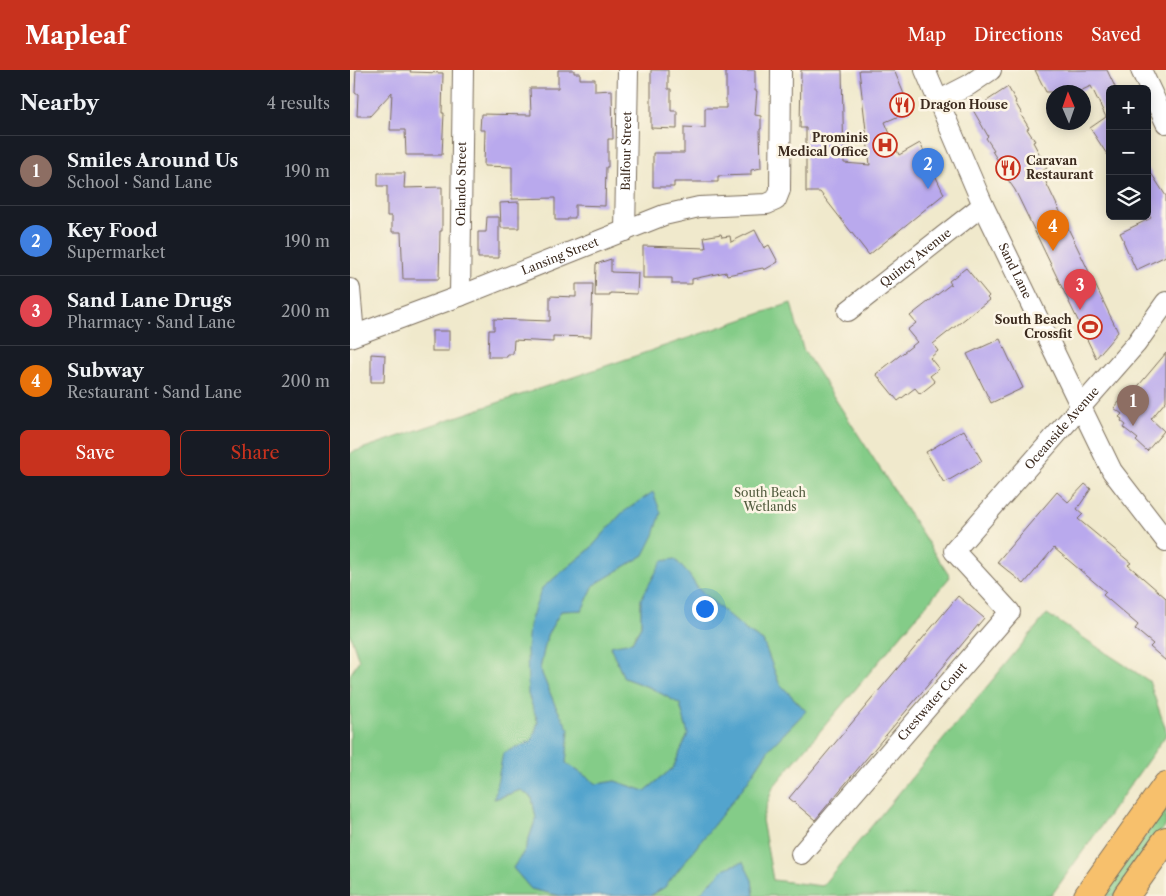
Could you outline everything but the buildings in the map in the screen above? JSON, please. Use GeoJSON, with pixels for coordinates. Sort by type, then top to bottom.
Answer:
{"type":"FeatureCollection","features":[{"type":"Feature","properties":{"kind":"main road"},"geometry":{"type":"LineString","coordinates":[[1087,896],[1166,785]]}},
{"type":"Feature","properties":{"kind":"main road"},"geometry":{"type":"LineString","coordinates":[[1126,896],[1166,840]]}},
{"type":"Feature","properties":{"kind":"street","name":"Orlando Street"},"geometry":{"type":"LineString","coordinates":[[460,296],[463,70]]}},
{"type":"Feature","properties":{"kind":"street","name":"Balfour Street"},"geometry":{"type":"LineString","coordinates":[[625,231],[628,70]]}},
{"type":"Feature","properties":{"kind":"street","name":"Lansing Street"},"geometry":{"type":"LineString","coordinates":[[352,336],[460,296],[664,215],[699,207],[767,204],[776,200],[780,190],[781,70]]}},
{"type":"Feature","properties":{"kind":"street","name":"Sand Lane"},"geometry":{"type":"LineString","coordinates":[[924,70],[983,206],[1112,471],[1166,541]]}},
{"type":"Feature","properties":{"kind":"street"},"geometry":{"type":"LineString","coordinates":[[938,101],[969,85],[991,70]]}},
{"type":"Feature","properties":{"kind":"street"},"geometry":{"type":"LineString","coordinates":[[1141,70],[1166,123]]}},
{"type":"Feature","properties":{"kind":"street","name":"Quincy Avenue"},"geometry":{"type":"LineString","coordinates":[[848,311],[983,206]]}},
{"type":"Feature","properties":{"kind":"street"},"geometry":{"type":"LineString","coordinates":[[350,288],[352,336]]}},
{"type":"Feature","properties":{"kind":"street","name":"Oceanside Avenue"},"geometry":{"type":"LineString","coordinates":[[954,551],[1136,344],[1166,302]]}},
{"type":"Feature","properties":{"kind":"street","name":"Crestwater Court"},"geometry":{"type":"LineString","coordinates":[[801,854],[1010,612],[954,551]]}},
{"type":"Feature","properties":{"kind":"green space","name":"South Beach Wetlands"},"geometry":{"type":"Polygon","coordinates":[[[791,303],[803,349],[950,577],[773,787],[762,820],[773,880],[822,886],[1047,614],[1149,681],[1166,730],[1166,735],[1051,896],[754,896],[752,880],[725,868],[697,896],[650,896],[665,887],[745,785],[769,749],[806,711],[779,683],[763,641],[747,631],[699,590],[689,575],[641,599],[641,626],[631,642],[610,647],[624,678],[651,688],[680,704],[688,734],[673,768],[645,791],[615,781],[597,784],[566,763],[569,730],[555,705],[540,669],[547,635],[561,611],[582,610],[594,585],[644,555],[622,513],[589,550],[542,588],[528,694],[538,722],[532,741],[495,799],[521,790],[532,798],[536,818],[525,850],[513,868],[531,889],[561,896],[350,896],[350,675],[359,660],[350,634],[350,453],[791,303]]]}},
{"type":"Feature","properties":{"kind":"green space"},"geometry":{"type":"Polygon","coordinates":[[[1166,807],[1166,825],[1115,896],[1102,896],[1166,807]]]}},
{"type":"Feature","properties":{"kind":"water"},"geometry":{"type":"Polygon","coordinates":[[[653,492],[661,513],[654,535],[644,555],[594,585],[582,610],[561,611],[547,635],[540,669],[555,705],[569,730],[566,763],[597,784],[615,781],[645,791],[673,768],[688,734],[680,704],[651,688],[624,678],[610,646],[632,642],[641,626],[641,599],[662,561],[675,559],[699,590],[747,631],[763,641],[779,683],[806,711],[769,749],[745,785],[665,887],[650,896],[561,896],[531,889],[513,868],[525,850],[536,818],[532,798],[521,790],[494,799],[503,753],[532,741],[538,722],[528,694],[527,649],[529,625],[542,588],[589,550],[622,513],[653,492]]]}},
{"type":"Feature","properties":{"kind":"water"},"geometry":{"type":"Polygon","coordinates":[[[743,862],[752,880],[754,896],[697,896],[725,868],[743,862]]]}},
{"type":"Feature","properties":{"kind":"place","name":"Dragon House"},"geometry":{"type":"Point","coordinates":[902,105]}},
{"type":"Feature","properties":{"kind":"place","name":"Prominis Medical Office"},"geometry":{"type":"Point","coordinates":[885,145]}},
{"type":"Feature","properties":{"kind":"place","name":"Caravan Restaurant"},"geometry":{"type":"Point","coordinates":[1008,168]}},
{"type":"Feature","properties":{"kind":"place","name":"Key Food"},"geometry":{"type":"Point","coordinates":[928,189]}},
{"type":"Feature","properties":{"kind":"place","name":"Subway"},"geometry":{"type":"Point","coordinates":[1053,251]}},
{"type":"Feature","properties":{"kind":"place","name":"Sand Lane Drugs"},"geometry":{"type":"Point","coordinates":[1080,310]}},
{"type":"Feature","properties":{"kind":"place","name":"South Beach Crossfit"},"geometry":{"type":"Point","coordinates":[1090,327]}},
{"type":"Feature","properties":{"kind":"place","name":"Smiles Around Us"},"geometry":{"type":"Point","coordinates":[1133,426]}}]}
